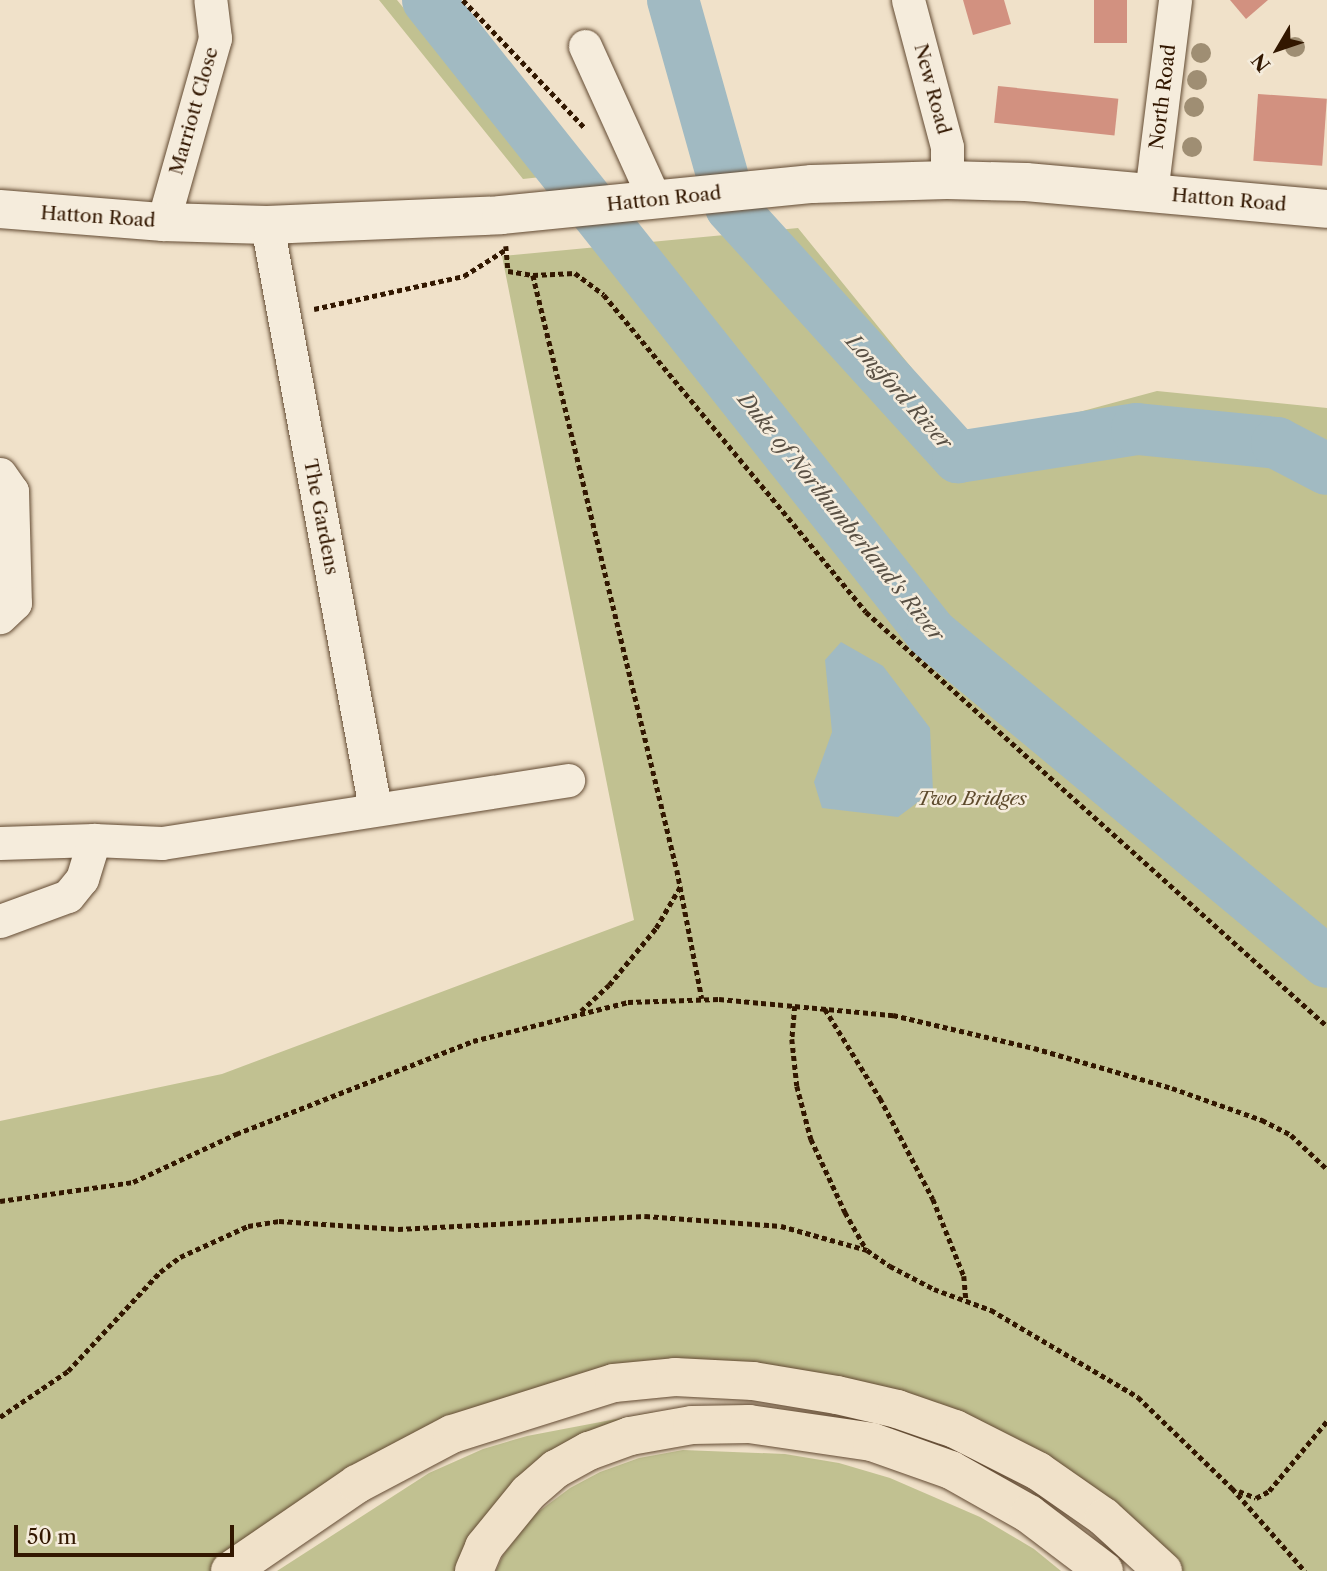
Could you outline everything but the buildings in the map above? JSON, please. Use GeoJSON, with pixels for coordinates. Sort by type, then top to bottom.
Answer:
{"type":"FeatureCollection","features":[{"type":"Feature","properties":{"kind":"highway"},"geometry":{"type":"LineString","coordinates":[[230,1571],[357,1484],[452,1434],[614,1383],[675,1377],[753,1381],[837,1395],[897,1409],[955,1429],[1038,1471],[1104,1517],[1163,1571]]}},
{"type":"Feature","properties":{"kind":"highway"},"geometry":{"type":"LineString","coordinates":[[474,1571],[484,1547],[528,1493],[556,1469],[589,1451],[630,1436],[680,1427],[749,1424],[872,1443],[951,1469],[1029,1514],[1104,1571]]}},
{"type":"Feature","properties":{"kind":"street","name":"Marriott Close"},"geometry":{"type":"LineString","coordinates":[[163,222],[215,38],[211,0]]}},
{"type":"Feature","properties":{"kind":"street","name":"New Road"},"geometry":{"type":"LineString","coordinates":[[908,0],[947,147],[947,180]]}},
{"type":"Feature","properties":{"kind":"street","name":"North Road"},"geometry":{"type":"LineString","coordinates":[[1151,193],[1175,0]]}},
{"type":"Feature","properties":{"kind":"street"},"geometry":{"type":"LineString","coordinates":[[585,46],[660,200]]}},
{"type":"Feature","properties":{"kind":"street","name":"Hatton Road"},"geometry":{"type":"LineString","coordinates":[[0,209],[163,222],[512,226],[660,200],[765,189],[947,180],[1026,182],[1327,209]]}},
{"type":"Feature","properties":{"kind":"street","name":"The Gardens"},"geometry":{"type":"LineString","coordinates":[[267,225],[375,808]]}},
{"type":"Feature","properties":{"kind":"street"},"geometry":{"type":"LineString","coordinates":[[0,474],[12,491],[15,603],[0,617]]}},
{"type":"Feature","properties":{"kind":"street"},"geometry":{"type":"LineString","coordinates":[[0,843],[94,840],[163,844],[375,808],[568,780]]}},
{"type":"Feature","properties":{"kind":"street"},"geometry":{"type":"LineString","coordinates":[[0,920],[68,896],[82,879],[94,840]]}},
{"type":"Feature","properties":{"kind":"path"},"geometry":{"type":"LineString","coordinates":[[463,0],[591,134]]}},
{"type":"Feature","properties":{"kind":"path"},"geometry":{"type":"LineString","coordinates":[[512,226],[508,271],[533,275],[575,273],[604,295],[866,611],[1327,1026]]}},
{"type":"Feature","properties":{"kind":"path"},"geometry":{"type":"LineString","coordinates":[[284,316],[464,276],[512,226]]}},
{"type":"Feature","properties":{"kind":"path"},"geometry":{"type":"LineString","coordinates":[[533,275],[680,887],[702,999]]}},
{"type":"Feature","properties":{"kind":"path"},"geometry":{"type":"LineString","coordinates":[[581,1012],[609,985],[656,928],[680,887]]}},
{"type":"Feature","properties":{"kind":"path"},"geometry":{"type":"LineString","coordinates":[[0,1202],[133,1182],[236,1134],[461,1046],[581,1012],[628,1002],[702,999],[893,1015],[1034,1048],[1172,1088],[1262,1120],[1291,1135],[1327,1169]]}},
{"type":"Feature","properties":{"kind":"path"},"geometry":{"type":"LineString","coordinates":[[795,1006],[792,1038],[797,1086],[811,1139],[845,1212],[867,1250]]}},
{"type":"Feature","properties":{"kind":"path"},"geometry":{"type":"LineString","coordinates":[[825,1009],[880,1098],[933,1199],[964,1276],[966,1301]]}},
{"type":"Feature","properties":{"kind":"path"},"geometry":{"type":"LineString","coordinates":[[0,1417],[68,1371],[160,1272],[180,1257],[248,1226],[279,1221],[398,1228],[645,1216],[781,1226],[867,1250],[901,1272],[991,1310],[1138,1397],[1232,1488],[1305,1571]]}},
{"type":"Feature","properties":{"kind":"path"},"geometry":{"type":"LineString","coordinates":[[1239,1490],[1256,1498],[1269,1491],[1327,1421]]}},
{"type":"Feature","properties":{"kind":"green space"},"geometry":{"type":"Polygon","coordinates":[[[379,0],[397,0],[502,128],[550,176],[523,179],[379,0]]]}},
{"type":"Feature","properties":{"kind":"green space","name":"Two Bridges"},"geometry":{"type":"Polygon","coordinates":[[[798,228],[971,441],[1157,391],[1327,408],[1327,1571],[1176,1571],[913,1404],[582,1383],[219,1571],[0,1571],[0,1121],[222,1074],[634,920],[502,256],[798,228]]]}},
{"type":"Feature","properties":{"kind":"green space"},"geometry":{"type":"Polygon","coordinates":[[[653,1412],[653,1421],[579,1446],[460,1571],[277,1571],[429,1473],[483,1449],[527,1436],[653,1412]]]}},
{"type":"Feature","properties":{"kind":"green space"},"geometry":{"type":"Polygon","coordinates":[[[683,1450],[785,1454],[839,1463],[890,1478],[980,1517],[1034,1549],[1061,1571],[496,1571],[503,1555],[534,1515],[570,1488],[600,1472],[639,1458],[683,1450]]]}},
{"type":"Feature","properties":{"kind":"water"},"geometry":{"type":"Polygon","coordinates":[[[841,642],[883,666],[930,728],[933,791],[898,817],[822,808],[814,782],[832,732],[825,660],[841,642]]]}},
{"type":"Feature","properties":{"kind":"waterway","name":"Duke of Northumberland's River"},"geometry":{"type":"LineString","coordinates":[[428,0],[932,634],[1327,962]]}},
{"type":"Feature","properties":{"kind":"waterway","name":"Longford River"},"geometry":{"type":"LineString","coordinates":[[673,0],[731,207],[958,457],[1137,429],[1277,443],[1327,469]]}}]}
